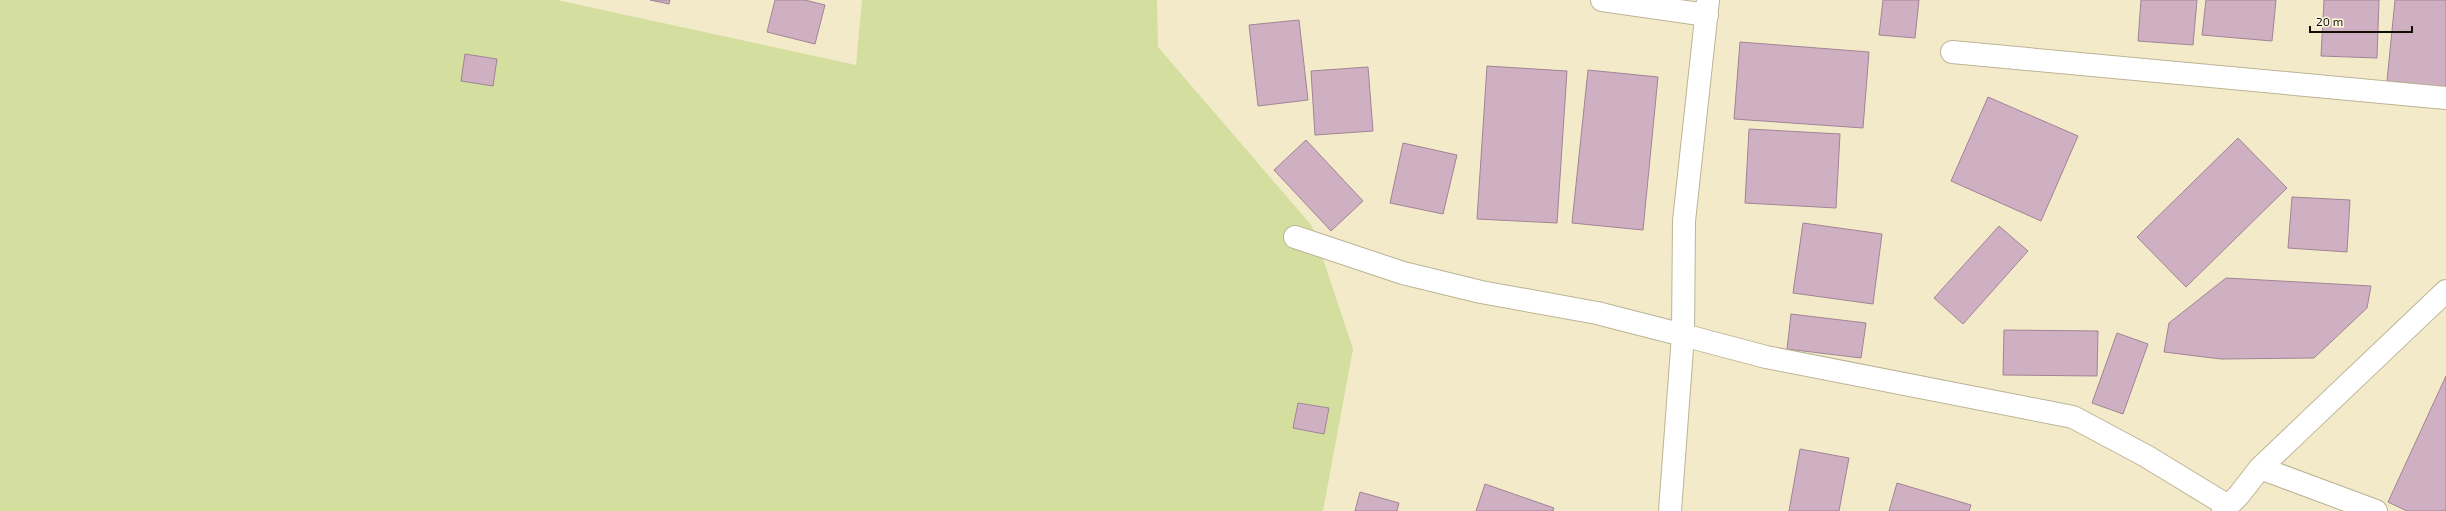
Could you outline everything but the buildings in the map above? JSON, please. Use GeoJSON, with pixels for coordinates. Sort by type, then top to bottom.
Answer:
{"type":"FeatureCollection","features":[{"type":"Feature","properties":{"kind":"street"},"geometry":{"type":"LineString","coordinates":[[1602,0],[1707,8],[1684,221],[1683,335],[1670,511]]}},
{"type":"Feature","properties":{"kind":"street"},"geometry":{"type":"LineString","coordinates":[[1952,52],[2446,98]]}},
{"type":"Feature","properties":{"kind":"street"},"geometry":{"type":"LineString","coordinates":[[1295,237],[1403,273],[1481,292],[1596,313],[1766,357],[2073,417],[2234,506],[2260,468],[2446,291]]}},
{"type":"Feature","properties":{"kind":"street"},"geometry":{"type":"LineString","coordinates":[[2260,468],[2376,511]]}},
{"type":"Feature","properties":{"kind":"green space"},"geometry":{"type":"Polygon","coordinates":[[[0,0],[557,0],[856,65],[862,0],[1157,0],[1158,47],[1312,226],[1353,349],[1323,511],[0,511],[0,0]]]}}]}
